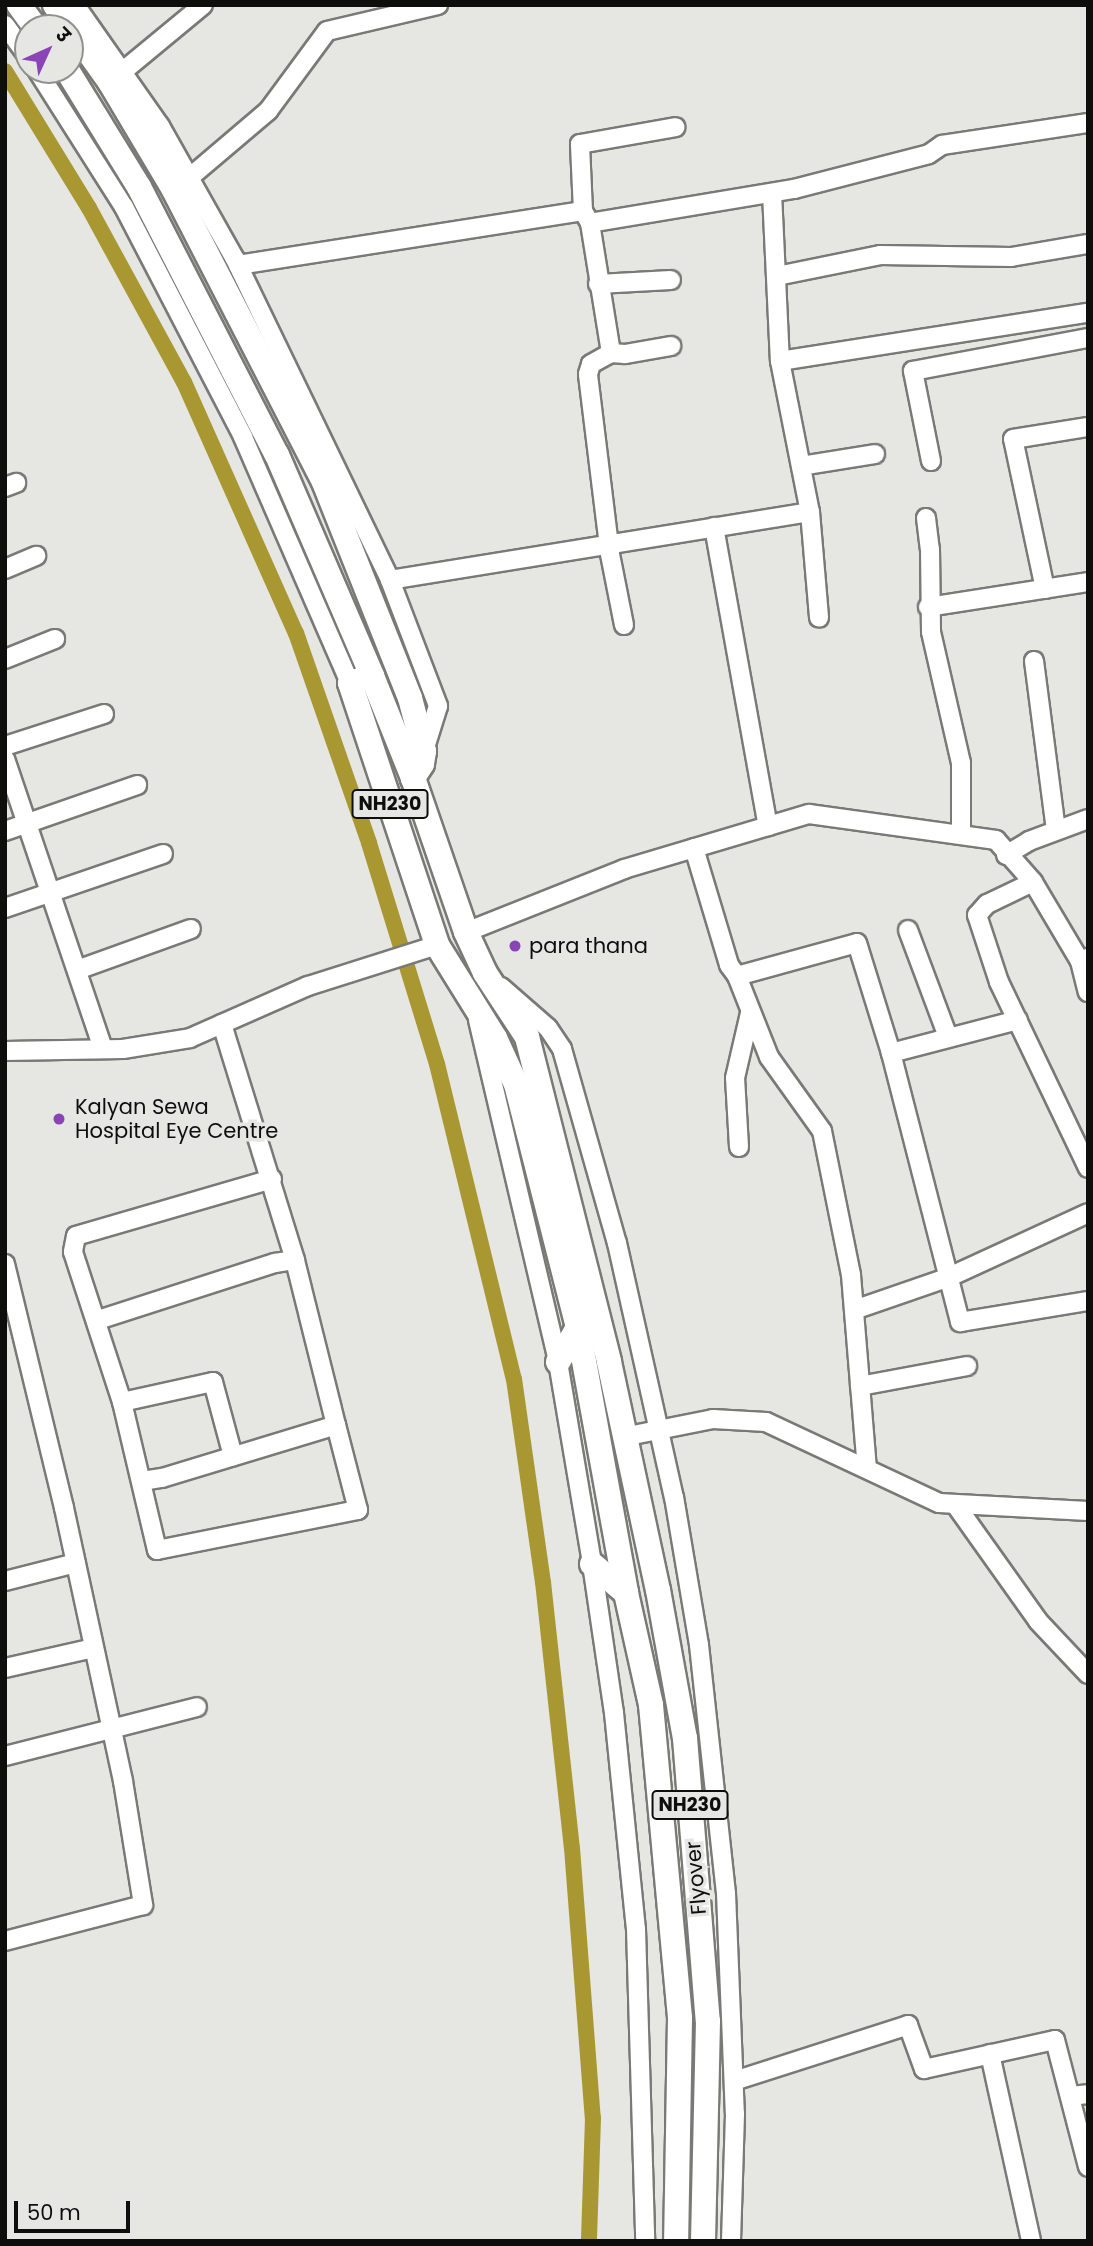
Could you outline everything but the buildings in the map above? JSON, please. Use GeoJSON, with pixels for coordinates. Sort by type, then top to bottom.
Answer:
{"type":"FeatureCollection","features":[{"type":"Feature","properties":{"kind":"highway"},"geometry":{"type":"LineString","coordinates":[[55,5],[110,82],[174,190],[324,482],[410,698],[424,751]]}},
{"type":"Feature","properties":{"kind":"highway","name":"NH230"},"geometry":{"type":"LineString","coordinates":[[76,84],[139,187],[277,455],[361,680],[437,945],[495,1038],[516,1084],[578,1328],[626,1593]]}},
{"type":"Feature","properties":{"kind":"highway"},"geometry":{"type":"LineString","coordinates":[[361,680],[413,778]]}},
{"type":"Feature","properties":{"kind":"highway","name":"NH230"},"geometry":{"type":"LineString","coordinates":[[424,751],[422,764],[413,778],[466,932],[485,973],[527,1037],[609,1362],[623,1437]]}},
{"type":"Feature","properties":{"kind":"highway"},"geometry":{"type":"LineString","coordinates":[[558,1362],[578,1328]]}},
{"type":"Feature","properties":{"kind":"highway","name":"Flyover"},"geometry":{"type":"LineString","coordinates":[[623,1437],[658,1590],[685,1738],[708,2021],[703,2241]]}},
{"type":"Feature","properties":{"kind":"highway"},"geometry":{"type":"LineString","coordinates":[[592,1564],[626,1593]]}},
{"type":"Feature","properties":{"kind":"highway","name":"Flyover"},"geometry":{"type":"LineString","coordinates":[[626,1593],[652,1705],[681,2018],[676,2241]]}},
{"type":"Feature","properties":{"kind":"street"},"geometry":{"type":"LineString","coordinates":[[75,5],[160,126],[238,265],[390,580],[438,706],[424,751]]}},
{"type":"Feature","properties":{"kind":"street"},"geometry":{"type":"LineString","coordinates":[[122,72],[203,5]]}},
{"type":"Feature","properties":{"kind":"street"},"geometry":{"type":"LineString","coordinates":[[189,178],[268,111],[327,31],[438,5]]}},
{"type":"Feature","properties":{"kind":"street"},"geometry":{"type":"LineString","coordinates":[[46,84],[124,207],[237,425],[361,680]]}},
{"type":"Feature","properties":{"kind":"street"},"geometry":{"type":"LineString","coordinates":[[238,265],[772,193],[929,154],[942,145],[1088,122]]}},
{"type":"Feature","properties":{"kind":"street"},"geometry":{"type":"LineString","coordinates":[[611,353],[587,218],[580,144],[676,127]]}},
{"type":"Feature","properties":{"kind":"street"},"geometry":{"type":"LineString","coordinates":[[772,193],[780,361],[810,512],[819,618]]}},
{"type":"Feature","properties":{"kind":"street"},"geometry":{"type":"LineString","coordinates":[[777,275],[880,255],[1011,257],[1088,244]]}},
{"type":"Feature","properties":{"kind":"street"},"geometry":{"type":"LineString","coordinates":[[598,284],[671,280]]}},
{"type":"Feature","properties":{"kind":"street"},"geometry":{"type":"LineString","coordinates":[[780,361],[1088,313]]}},
{"type":"Feature","properties":{"kind":"street"},"geometry":{"type":"LineString","coordinates":[[913,372],[1088,338]]}},
{"type":"Feature","properties":{"kind":"street"},"geometry":{"type":"LineString","coordinates":[[906,340],[931,461]]}},
{"type":"Feature","properties":{"kind":"street"},"geometry":{"type":"LineString","coordinates":[[624,625],[610,543],[588,374],[591,364],[611,353],[625,354],[671,346]]}},
{"type":"Feature","properties":{"kind":"street"},"geometry":{"type":"LineString","coordinates":[[1045,589],[1013,439],[1088,427]]}},
{"type":"Feature","properties":{"kind":"street"},"geometry":{"type":"LineString","coordinates":[[801,466],[874,454]]}},
{"type":"Feature","properties":{"kind":"street"},"geometry":{"type":"LineString","coordinates":[[390,580],[810,512]]}},
{"type":"Feature","properties":{"kind":"street"},"geometry":{"type":"LineString","coordinates":[[926,518],[930,549],[930,632],[961,764],[961,835]]}},
{"type":"Feature","properties":{"kind":"street"},"geometry":{"type":"LineString","coordinates":[[714,527],[768,827]]}},
{"type":"Feature","properties":{"kind":"street"},"geometry":{"type":"LineString","coordinates":[[5,569],[36,556]]}},
{"type":"Feature","properties":{"kind":"street"},"geometry":{"type":"LineString","coordinates":[[928,607],[1088,582]]}},
{"type":"Feature","properties":{"kind":"street"},"geometry":{"type":"LineString","coordinates":[[5,659],[55,639]]}},
{"type":"Feature","properties":{"kind":"street"},"geometry":{"type":"LineString","coordinates":[[1034,660],[1056,831]]}},
{"type":"Feature","properties":{"kind":"street"},"geometry":{"type":"LineString","coordinates":[[5,746],[104,713]]}},
{"type":"Feature","properties":{"kind":"street"},"geometry":{"type":"LineString","coordinates":[[5,759],[29,823],[103,1049]]}},
{"type":"Feature","properties":{"kind":"street"},"geometry":{"type":"LineString","coordinates":[[5,831],[137,785]]}},
{"type":"Feature","properties":{"kind":"street"},"geometry":{"type":"LineString","coordinates":[[466,932],[624,869],[809,814],[996,840],[1006,855],[1033,882],[1084,960],[1088,992]]}},
{"type":"Feature","properties":{"kind":"street"},"geometry":{"type":"LineString","coordinates":[[1006,855],[1029,841],[1088,819]]}},
{"type":"Feature","properties":{"kind":"street"},"geometry":{"type":"LineString","coordinates":[[694,848],[729,965],[737,976],[769,1056],[822,1131],[851,1275],[867,1468]]}},
{"type":"Feature","properties":{"kind":"street"},"geometry":{"type":"LineString","coordinates":[[5,908],[51,890],[163,855]]}},
{"type":"Feature","properties":{"kind":"street"},"geometry":{"type":"LineString","coordinates":[[1033,882],[987,904],[977,915],[999,982],[1088,1168]]}},
{"type":"Feature","properties":{"kind":"street"},"geometry":{"type":"LineString","coordinates":[[77,970],[191,929]]}},
{"type":"Feature","properties":{"kind":"street"},"geometry":{"type":"LineString","coordinates":[[908,930],[948,1037]]}},
{"type":"Feature","properties":{"kind":"street"},"geometry":{"type":"LineString","coordinates":[[737,976],[858,943],[891,1053],[960,1322],[1088,1301]]}},
{"type":"Feature","properties":{"kind":"street"},"geometry":{"type":"LineString","coordinates":[[5,1051],[103,1049],[190,1038],[309,986],[437,945]]}},
{"type":"Feature","properties":{"kind":"street"},"geometry":{"type":"LineString","coordinates":[[485,973],[548,1028],[562,1049],[617,1244],[674,1497],[704,1687],[726,1893],[734,2081],[731,2241]]}},
{"type":"Feature","properties":{"kind":"street"},"geometry":{"type":"LineString","coordinates":[[474,1005],[558,1362],[614,1713],[636,1929],[645,2241]]}},
{"type":"Feature","properties":{"kind":"street"},"geometry":{"type":"LineString","coordinates":[[739,1147],[735,1078],[750,1013]]}},
{"type":"Feature","properties":{"kind":"street"},"geometry":{"type":"LineString","coordinates":[[891,1053],[1018,1020]]}},
{"type":"Feature","properties":{"kind":"street"},"geometry":{"type":"LineString","coordinates":[[222,1024],[272,1179],[295,1260],[358,1510],[157,1550],[122,1402],[98,1320],[73,1252],[76,1236],[272,1179]]}},
{"type":"Feature","properties":{"kind":"street"},"geometry":{"type":"LineString","coordinates":[[854,1310],[947,1278],[1088,1213]]}},
{"type":"Feature","properties":{"kind":"street"},"geometry":{"type":"LineString","coordinates":[[98,1320],[275,1263],[295,1260]]}},
{"type":"Feature","properties":{"kind":"street"},"geometry":{"type":"LineString","coordinates":[[5,1941],[143,1905],[112,1731],[76,1563],[7,1275]]}},
{"type":"Feature","properties":{"kind":"street"},"geometry":{"type":"LineString","coordinates":[[860,1386],[967,1366]]}},
{"type":"Feature","properties":{"kind":"street"},"geometry":{"type":"LineString","coordinates":[[122,1402],[213,1382],[233,1456]]}},
{"type":"Feature","properties":{"kind":"street"},"geometry":{"type":"LineString","coordinates":[[623,1437],[713,1419],[766,1422],[939,1503],[1088,1511]]}},
{"type":"Feature","properties":{"kind":"street"},"geometry":{"type":"LineString","coordinates":[[142,1481],[162,1478],[336,1425]]}},
{"type":"Feature","properties":{"kind":"street"},"geometry":{"type":"LineString","coordinates":[[955,1504],[1038,1621],[1088,1675]]}},
{"type":"Feature","properties":{"kind":"street"},"geometry":{"type":"LineString","coordinates":[[5,1581],[76,1563]]}},
{"type":"Feature","properties":{"kind":"street"},"geometry":{"type":"LineString","coordinates":[[5,1668],[94,1648]]}},
{"type":"Feature","properties":{"kind":"street"},"geometry":{"type":"LineString","coordinates":[[5,1756],[112,1731],[197,1707]]}},
{"type":"Feature","properties":{"kind":"street"},"geometry":{"type":"LineString","coordinates":[[734,2081],[908,2025],[924,2070],[1055,2040],[1079,2095],[1088,2167]]}},
{"type":"Feature","properties":{"kind":"street"},"geometry":{"type":"LineString","coordinates":[[990,2054],[1031,2241]]}},
{"type":"Feature","properties":{"kind":"waterway"},"geometry":{"type":"LineString","coordinates":[[5,71],[89,208],[184,382],[296,633],[369,843],[437,1064],[514,1379],[543,1582],[572,1848],[593,2118],[589,2241]]}},
{"type":"Feature","properties":{"kind":"place","name":"para thana"},"geometry":{"type":"Point","coordinates":[515,946]}},
{"type":"Feature","properties":{"kind":"place","name":"Kalyan Sewa Hospital Eye Centre"},"geometry":{"type":"Point","coordinates":[59,1119]}}]}
